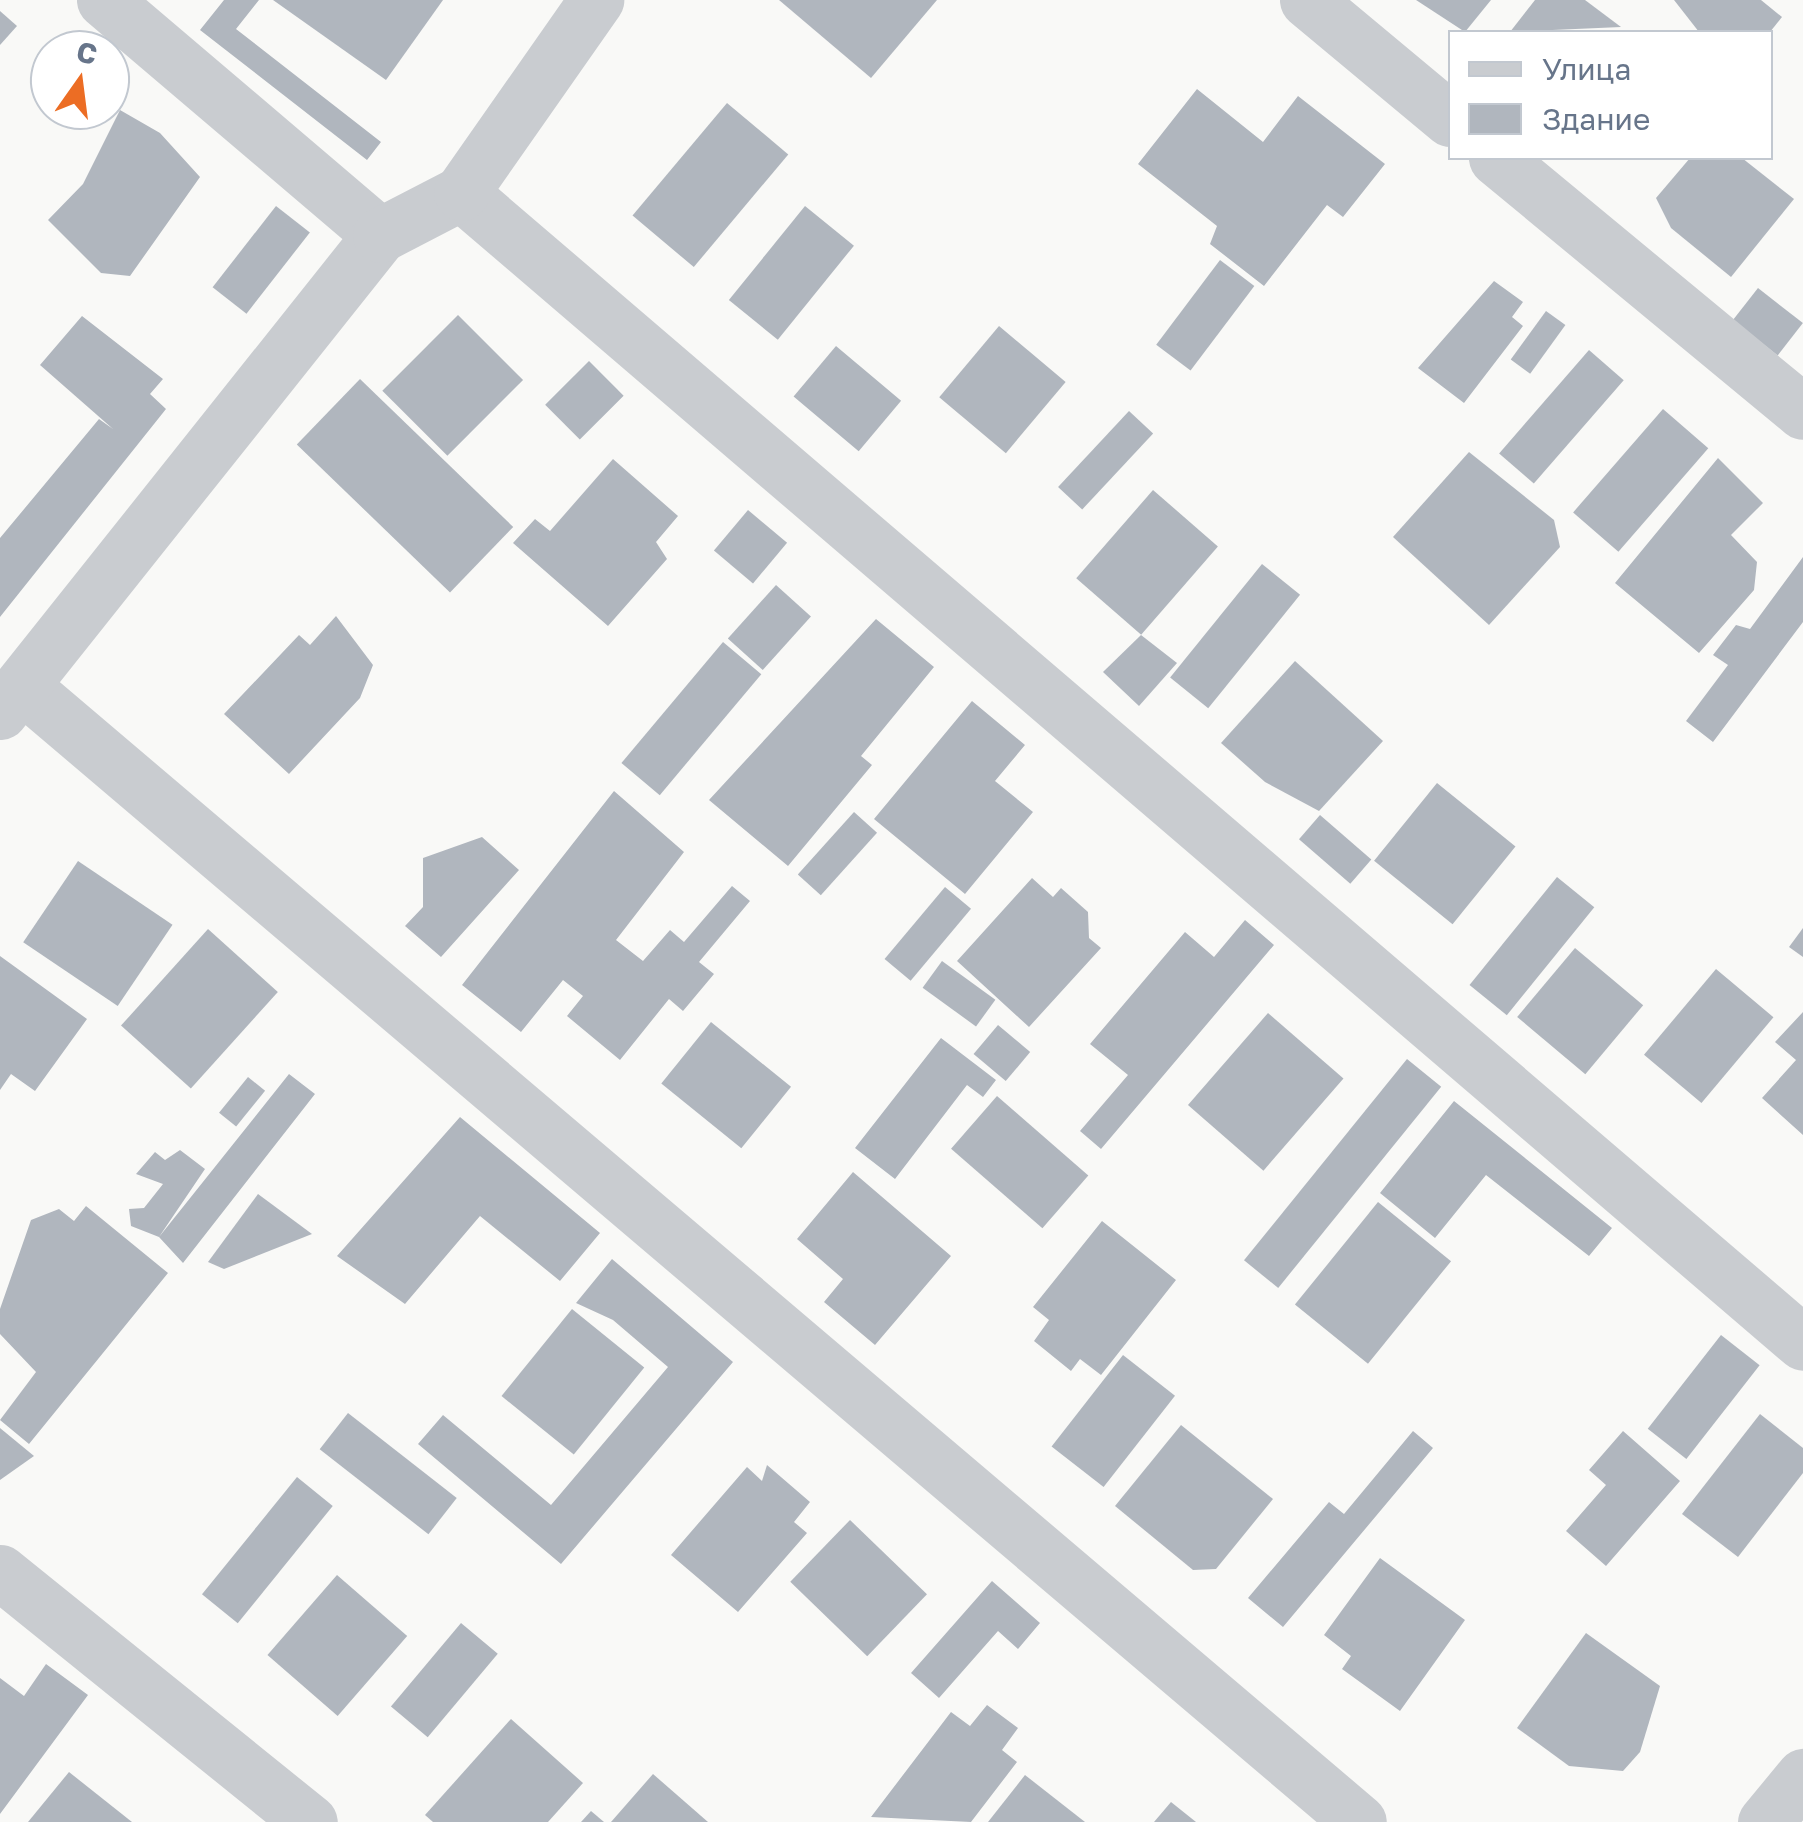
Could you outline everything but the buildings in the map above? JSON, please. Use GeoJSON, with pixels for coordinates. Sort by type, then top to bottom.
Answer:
{"type":"FeatureCollection","features":[{"type":"Feature","properties":{"kind":"street"},"geometry":{"type":"LineString","coordinates":[[104,0],[380,236]]}},
{"type":"Feature","properties":{"kind":"street"},"geometry":{"type":"LineString","coordinates":[[596,0],[461,193],[380,236],[11,699],[1359,1822]]}},
{"type":"Feature","properties":{"kind":"street"},"geometry":{"type":"LineString","coordinates":[[1307,0],[1448,118]]}},
{"type":"Feature","properties":{"kind":"street"},"geometry":{"type":"LineString","coordinates":[[1498,160],[1803,412]]}},
{"type":"Feature","properties":{"kind":"street"},"geometry":{"type":"LineString","coordinates":[[461,193],[1803,1343]]}},
{"type":"Feature","properties":{"kind":"street"},"geometry":{"type":"LineString","coordinates":[[0,1572],[310,1822]]}},
{"type":"Feature","properties":{"kind":"street"},"geometry":{"type":"LineString","coordinates":[[1765,1822],[1803,1776]]}}]}
